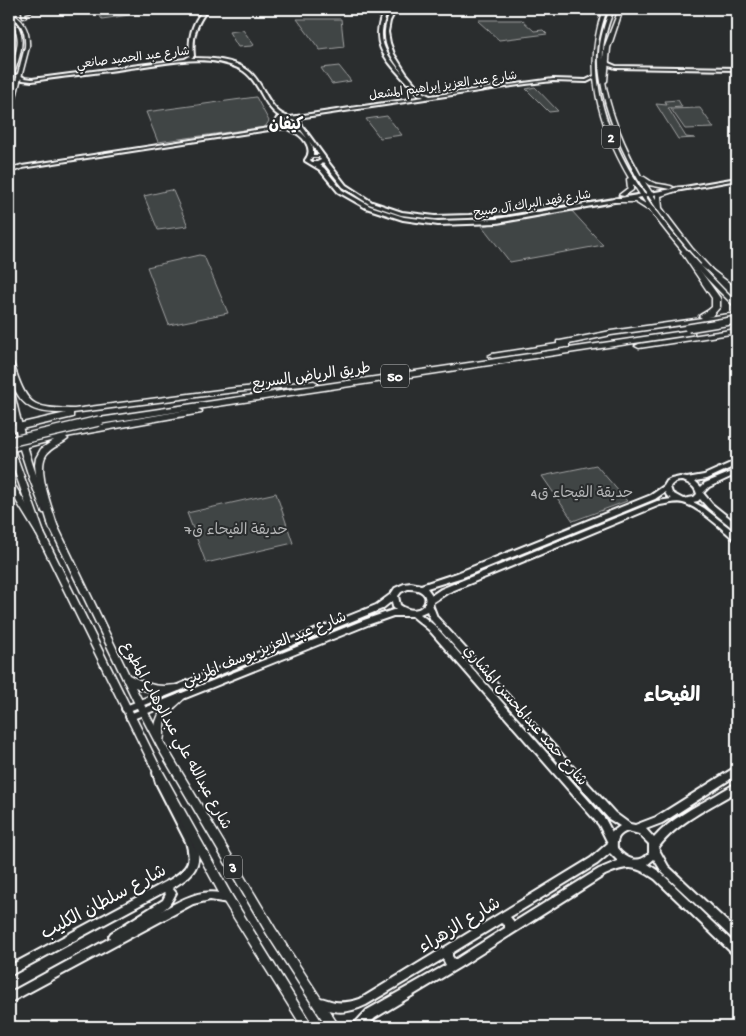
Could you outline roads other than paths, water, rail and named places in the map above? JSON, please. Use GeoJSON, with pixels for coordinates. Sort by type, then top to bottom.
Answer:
{"type":"FeatureCollection","features":[{"type":"Feature","properties":{"kind":"highway"},"geometry":{"type":"LineString","coordinates":[[604,81],[605,56],[621,9]]}},
{"type":"Feature","properties":{"kind":"highway"},"geometry":{"type":"LineString","coordinates":[[674,324],[709,314],[716,308],[717,303],[711,290],[684,252]]}},
{"type":"Feature","properties":{"kind":"highway"},"geometry":{"type":"LineString","coordinates":[[703,265],[737,292]]}},
{"type":"Feature","properties":{"kind":"highway"},"geometry":{"type":"LineString","coordinates":[[533,353],[580,339],[737,314]]}},
{"type":"Feature","properties":{"kind":"highway"},"geometry":{"type":"LineString","coordinates":[[533,353],[600,351],[698,337],[736,329],[729,319],[719,317]]}},
{"type":"Feature","properties":{"kind":"highway","name":"طريق الرياض السريع"},"geometry":{"type":"LineString","coordinates":[[9,436],[326,382],[689,330],[737,320]]}},
{"type":"Feature","properties":{"kind":"highway","name":"طريق الرياض السريع"},"geometry":{"type":"LineString","coordinates":[[689,330],[736,329]]}},
{"type":"Feature","properties":{"kind":"highway","name":"طريق الرياض السريع"},"geometry":{"type":"LineString","coordinates":[[9,447],[98,422],[243,404],[318,388],[533,353]]}},
{"type":"Feature","properties":{"kind":"highway"},"geometry":{"type":"LineString","coordinates":[[9,363],[19,395],[24,401],[38,408],[74,411],[234,390],[326,382]]}},
{"type":"Feature","properties":{"kind":"highway"},"geometry":{"type":"LineString","coordinates":[[9,429],[46,419],[129,404]]}},
{"type":"Feature","properties":{"kind":"highway"},"geometry":{"type":"LineString","coordinates":[[46,419],[36,429],[41,436],[52,438]]}},
{"type":"Feature","properties":{"kind":"highway"},"geometry":{"type":"LineString","coordinates":[[9,447],[52,438],[98,422]]}},
{"type":"Feature","properties":{"kind":"highway"},"geometry":{"type":"LineString","coordinates":[[54,529],[39,473],[40,459],[45,450],[52,444],[98,422]]}},
{"type":"Feature","properties":{"kind":"highway"},"geometry":{"type":"LineString","coordinates":[[9,484],[40,533]]}},
{"type":"Feature","properties":{"kind":"main road"},"geometry":{"type":"LineString","coordinates":[[13,9],[24,17]]}},
{"type":"Feature","properties":{"kind":"main road"},"geometry":{"type":"LineString","coordinates":[[9,116],[18,75],[27,47],[24,11],[37,9]]}},
{"type":"Feature","properties":{"kind":"main road","name":"2"},"geometry":{"type":"LineString","coordinates":[[605,9],[595,47],[597,87],[608,129],[626,168],[645,193],[703,265],[737,298]]}},
{"type":"Feature","properties":{"kind":"main road","name":"2"},"geometry":{"type":"LineString","coordinates":[[612,9],[602,43],[602,66],[615,124],[645,193],[661,223],[710,281],[737,306]]}},
{"type":"Feature","properties":{"kind":"main road"},"geometry":{"type":"LineString","coordinates":[[9,13],[20,20],[27,30]]}},
{"type":"Feature","properties":{"kind":"main road"},"geometry":{"type":"LineString","coordinates":[[9,19],[18,27],[20,33],[19,49],[9,82]]}},
{"type":"Feature","properties":{"kind":"main road"},"geometry":{"type":"LineString","coordinates":[[599,28],[602,28],[602,43]]}},
{"type":"Feature","properties":{"kind":"main road"},"geometry":{"type":"LineString","coordinates":[[19,49],[23,50],[20,59],[22,64]]}},
{"type":"Feature","properties":{"kind":"main road"},"geometry":{"type":"LineString","coordinates":[[602,108],[609,124],[615,124]]}},
{"type":"Feature","properties":{"kind":"main road"},"geometry":{"type":"LineString","coordinates":[[633,165],[648,182],[670,187]]}},
{"type":"Feature","properties":{"kind":"main road"},"geometry":{"type":"LineString","coordinates":[[9,169],[21,168]]}},
{"type":"Feature","properties":{"kind":"main road"},"geometry":{"type":"LineString","coordinates":[[622,194],[632,187],[626,168]]}},
{"type":"Feature","properties":{"kind":"main road"},"geometry":{"type":"LineString","coordinates":[[661,211],[658,195],[680,188]]}},
{"type":"Feature","properties":{"kind":"main road"},"geometry":{"type":"LineString","coordinates":[[615,200],[628,199],[639,201],[661,223]]}},
{"type":"Feature","properties":{"kind":"main road","name":"شارع عبدالله علي عبدالوهاب المطوع"},"geometry":{"type":"LineString","coordinates":[[9,384],[23,445],[35,486],[141,708],[271,931],[333,1027]]}},
{"type":"Feature","properties":{"kind":"main road","name":"شارع عبدالله علي عبدالوهاب المطوع"},"geometry":{"type":"LineString","coordinates":[[9,447],[40,533],[155,766],[228,898],[308,1027]]}},
{"type":"Feature","properties":{"kind":"main road"},"geometry":{"type":"LineString","coordinates":[[123,671],[136,684],[145,688],[180,692]]}},
{"type":"Feature","properties":{"kind":"main road"},"geometry":{"type":"LineString","coordinates":[[161,745],[158,727],[161,718],[180,692]]}},
{"type":"Feature","properties":{"kind":"street"},"geometry":{"type":"LineString","coordinates":[[37,9],[42,9]]}},
{"type":"Feature","properties":{"kind":"street"},"geometry":{"type":"LineString","coordinates":[[198,59],[193,54],[191,32],[208,9]]}},
{"type":"Feature","properties":{"kind":"street"},"geometry":{"type":"LineString","coordinates":[[387,9],[381,21],[381,45],[386,58],[418,95],[415,98]]}},
{"type":"Feature","properties":{"kind":"street"},"geometry":{"type":"LineString","coordinates":[[394,9],[387,21],[385,34],[387,45],[393,57],[420,93],[428,97]]}},
{"type":"Feature","properties":{"kind":"street"},"geometry":{"type":"LineString","coordinates":[[384,14],[390,14]]}},
{"type":"Feature","properties":{"kind":"street"},"geometry":{"type":"LineString","coordinates":[[381,21],[387,21]]}},
{"type":"Feature","properties":{"kind":"street"},"geometry":{"type":"LineString","coordinates":[[381,45],[387,45]]}},
{"type":"Feature","properties":{"kind":"street"},"geometry":{"type":"LineString","coordinates":[[187,59],[193,54]]}},
{"type":"Feature","properties":{"kind":"street"},"geometry":{"type":"LineString","coordinates":[[605,56],[607,64],[612,67],[650,69]]}},
{"type":"Feature","properties":{"kind":"street"},"geometry":{"type":"LineString","coordinates":[[386,58],[393,57]]}},
{"type":"Feature","properties":{"kind":"street","name":"شارع عبد الحميد صانعي"},"geometry":{"type":"LineString","coordinates":[[15,88],[28,81],[198,59],[230,66],[246,74],[256,85],[277,123]]}},
{"type":"Feature","properties":{"kind":"street","name":"شارع عبد الحميد صانعي"},"geometry":{"type":"LineString","coordinates":[[179,61],[207,61],[232,64],[250,72],[278,113],[286,118]]}},
{"type":"Feature","properties":{"kind":"street"},"geometry":{"type":"LineString","coordinates":[[604,72],[612,69],[737,70]]}},
{"type":"Feature","properties":{"kind":"street"},"geometry":{"type":"LineString","coordinates":[[400,74],[406,73]]}},
{"type":"Feature","properties":{"kind":"street"},"geometry":{"type":"LineString","coordinates":[[18,75],[28,81]]}},
{"type":"Feature","properties":{"kind":"street","name":"شارع عبد العزيز إبراهيم المشعل"},"geometry":{"type":"LineString","coordinates":[[400,103],[415,98],[454,95],[542,82],[576,82],[596,78]]}},
{"type":"Feature","properties":{"kind":"street","name":"شارع عبد العزيز إبراهيم المشعل"},"geometry":{"type":"LineString","coordinates":[[576,82],[597,87]]}},
{"type":"Feature","properties":{"kind":"street","name":"شارع عبد العزيز إبراهيم المشعل"},"geometry":{"type":"LineString","coordinates":[[287,128],[300,123],[308,117],[444,96]]}},
{"type":"Feature","properties":{"kind":"street","name":"شارع عبد العزيز إبراهيم المشعل"},"geometry":{"type":"LineString","coordinates":[[277,123],[286,118],[366,108]]}},
{"type":"Feature","properties":{"kind":"street"},"geometry":{"type":"LineString","coordinates":[[292,118],[300,123]]}},
{"type":"Feature","properties":{"kind":"street"},"geometry":{"type":"LineString","coordinates":[[205,138],[268,127],[277,123],[300,132],[312,152],[310,156],[323,159]]}},
{"type":"Feature","properties":{"kind":"street","name":"شارع فهد البراك آل صبيح"},"geometry":{"type":"LineString","coordinates":[[300,123],[342,186],[361,201]]}},
{"type":"Feature","properties":{"kind":"street"},"geometry":{"type":"LineString","coordinates":[[9,169],[134,148],[287,128]]}},
{"type":"Feature","properties":{"kind":"street","name":"شارع فهد البراك آل صبيح"},"geometry":{"type":"LineString","coordinates":[[310,156],[307,161],[322,169],[337,188],[374,209],[412,217],[445,221],[497,221],[622,194],[645,193]]}},
{"type":"Feature","properties":{"kind":"street"},"geometry":{"type":"LineString","coordinates":[[21,168],[70,158]]}},
{"type":"Feature","properties":{"kind":"street"},"geometry":{"type":"LineString","coordinates":[[315,164],[323,159]]}},
{"type":"Feature","properties":{"kind":"street"},"geometry":{"type":"LineString","coordinates":[[645,193],[737,177]]}},
{"type":"Feature","properties":{"kind":"street"},"geometry":{"type":"LineString","coordinates":[[645,193],[670,187],[715,181]]}},
{"type":"Feature","properties":{"kind":"street","name":"شارع فهد البراك آل صبيح"},"geometry":{"type":"LineString","coordinates":[[566,206],[615,200],[645,193]]}},
{"type":"Feature","properties":{"kind":"street"},"geometry":{"type":"LineString","coordinates":[[420,588],[460,575],[653,498],[672,481],[700,478],[737,464]]}},
{"type":"Feature","properties":{"kind":"street"},"geometry":{"type":"LineString","coordinates":[[430,602],[428,593],[420,588],[407,586],[398,590],[394,596],[397,607],[412,613],[425,610],[430,602],[444,591],[659,504],[694,500],[707,485],[737,472]]}},
{"type":"Feature","properties":{"kind":"street"},"geometry":{"type":"LineString","coordinates":[[686,480],[696,484],[710,506],[737,528]]}},
{"type":"Feature","properties":{"kind":"street"},"geometry":{"type":"LineString","coordinates":[[667,487],[669,494],[702,510],[737,538]]}},
{"type":"Feature","properties":{"kind":"street"},"geometry":{"type":"LineString","coordinates":[[653,498],[660,500],[659,504]]}},
{"type":"Feature","properties":{"kind":"street"},"geometry":{"type":"LineString","coordinates":[[702,510],[704,506],[710,506]]}},
{"type":"Feature","properties":{"kind":"street"},"geometry":{"type":"LineString","coordinates":[[608,515],[609,520],[614,522]]}},
{"type":"Feature","properties":{"kind":"street"},"geometry":{"type":"LineString","coordinates":[[596,520],[603,521],[604,526]]}},
{"type":"Feature","properties":{"kind":"street","name":"شارع عبد العزيز يوسف المزيني"},"geometry":{"type":"LineString","coordinates":[[128,713],[180,692],[252,658],[379,607],[394,596]]}},
{"type":"Feature","properties":{"kind":"street","name":"شارع حمد عبدالمحسن المشاري"},"geometry":{"type":"LineString","coordinates":[[430,602],[430,610],[434,618],[481,671],[612,816],[633,828]]}},
{"type":"Feature","properties":{"kind":"street","name":"شارع حمد عبدالمحسن المشاري"},"geometry":{"type":"LineString","coordinates":[[412,613],[425,621],[596,815],[608,831],[612,843]]}},
{"type":"Feature","properties":{"kind":"street","name":"شارع عبد العزيز يوسف المزيني"},"geometry":{"type":"LineString","coordinates":[[180,692],[257,666],[384,616],[412,613]]}},
{"type":"Feature","properties":{"kind":"street"},"geometry":{"type":"LineString","coordinates":[[425,621],[428,618],[434,618]]}},
{"type":"Feature","properties":{"kind":"street"},"geometry":{"type":"LineString","coordinates":[[326,628],[334,630],[333,636]]}},
{"type":"Feature","properties":{"kind":"street"},"geometry":{"type":"LineString","coordinates":[[252,658],[249,664],[257,666]]}},
{"type":"Feature","properties":{"kind":"street"},"geometry":{"type":"LineString","coordinates":[[473,676],[480,676],[481,671]]}},
{"type":"Feature","properties":{"kind":"street"},"geometry":{"type":"LineString","coordinates":[[482,686],[485,682],[491,682]]}},
{"type":"Feature","properties":{"kind":"street","name":"شارع سلطان الكليب"},"geometry":{"type":"LineString","coordinates":[[9,970],[164,888],[186,874],[192,867],[194,853],[185,831],[159,785],[155,766]]}},
{"type":"Feature","properties":{"kind":"street"},"geometry":{"type":"LineString","coordinates":[[737,771],[659,820],[616,832],[612,843],[616,854],[632,864],[647,868],[658,876],[737,952]]}},
{"type":"Feature","properties":{"kind":"street"},"geometry":{"type":"LineString","coordinates":[[632,864],[645,862],[650,859],[658,839],[668,829],[737,787]]}},
{"type":"Feature","properties":{"kind":"street"},"geometry":{"type":"LineString","coordinates":[[596,815],[605,816],[607,811],[605,808]]}},
{"type":"Feature","properties":{"kind":"street"},"geometry":{"type":"LineString","coordinates":[[659,820],[657,825],[659,828],[668,829]]}},
{"type":"Feature","properties":{"kind":"street"},"geometry":{"type":"LineString","coordinates":[[633,828],[647,834],[665,868],[737,937]]}},
{"type":"Feature","properties":{"kind":"street","name":"شارع الزهراء"},"geometry":{"type":"LineString","coordinates":[[317,1002],[336,1008],[344,1008],[352,1007],[370,998],[594,861],[612,843]]}},
{"type":"Feature","properties":{"kind":"street","name":"شارع الزهراء"},"geometry":{"type":"LineString","coordinates":[[359,1027],[378,1010],[457,964],[602,872],[615,866],[632,864]]}},
{"type":"Feature","properties":{"kind":"street"},"geometry":{"type":"LineString","coordinates":[[658,876],[658,870],[665,868]]}},
{"type":"Feature","properties":{"kind":"street"},"geometry":{"type":"LineString","coordinates":[[81,959],[135,921],[166,903],[171,893],[164,888]]}},
{"type":"Feature","properties":{"kind":"street"},"geometry":{"type":"LineString","coordinates":[[9,998],[191,900],[204,895],[228,898]]}},
{"type":"Feature","properties":{"kind":"street"},"geometry":{"type":"LineString","coordinates":[[517,908],[519,916],[527,920]]}},
{"type":"Feature","properties":{"kind":"street"},"geometry":{"type":"LineString","coordinates":[[500,918],[508,920],[511,926],[510,931]]}},
{"type":"Feature","properties":{"kind":"street"},"geometry":{"type":"LineString","coordinates":[[720,935],[718,932],[720,927],[726,926]]}},
{"type":"Feature","properties":{"kind":"street"},"geometry":{"type":"LineString","coordinates":[[447,950],[447,958],[451,963],[457,964]]}},
{"type":"Feature","properties":{"kind":"street"},"geometry":{"type":"LineString","coordinates":[[370,998],[372,1008],[378,1010]]}},
{"type":"Feature","properties":{"kind":"district","name":"كيفان"},"geometry":{"type":"Point","coordinates":[286,123]}},
{"type":"Feature","properties":{"kind":"district","name":"الفيحاء"},"geometry":{"type":"Point","coordinates":[672,694]}},
{"type":"Feature","properties":{"kind":"park label","name":"حديقة الفيحاء ق4"},"geometry":{"type":"Point","coordinates":[582,492]}},
{"type":"Feature","properties":{"kind":"park label","name":"حديقة الفيحاء ق7"},"geometry":{"type":"Point","coordinates":[236,529]}}]}
